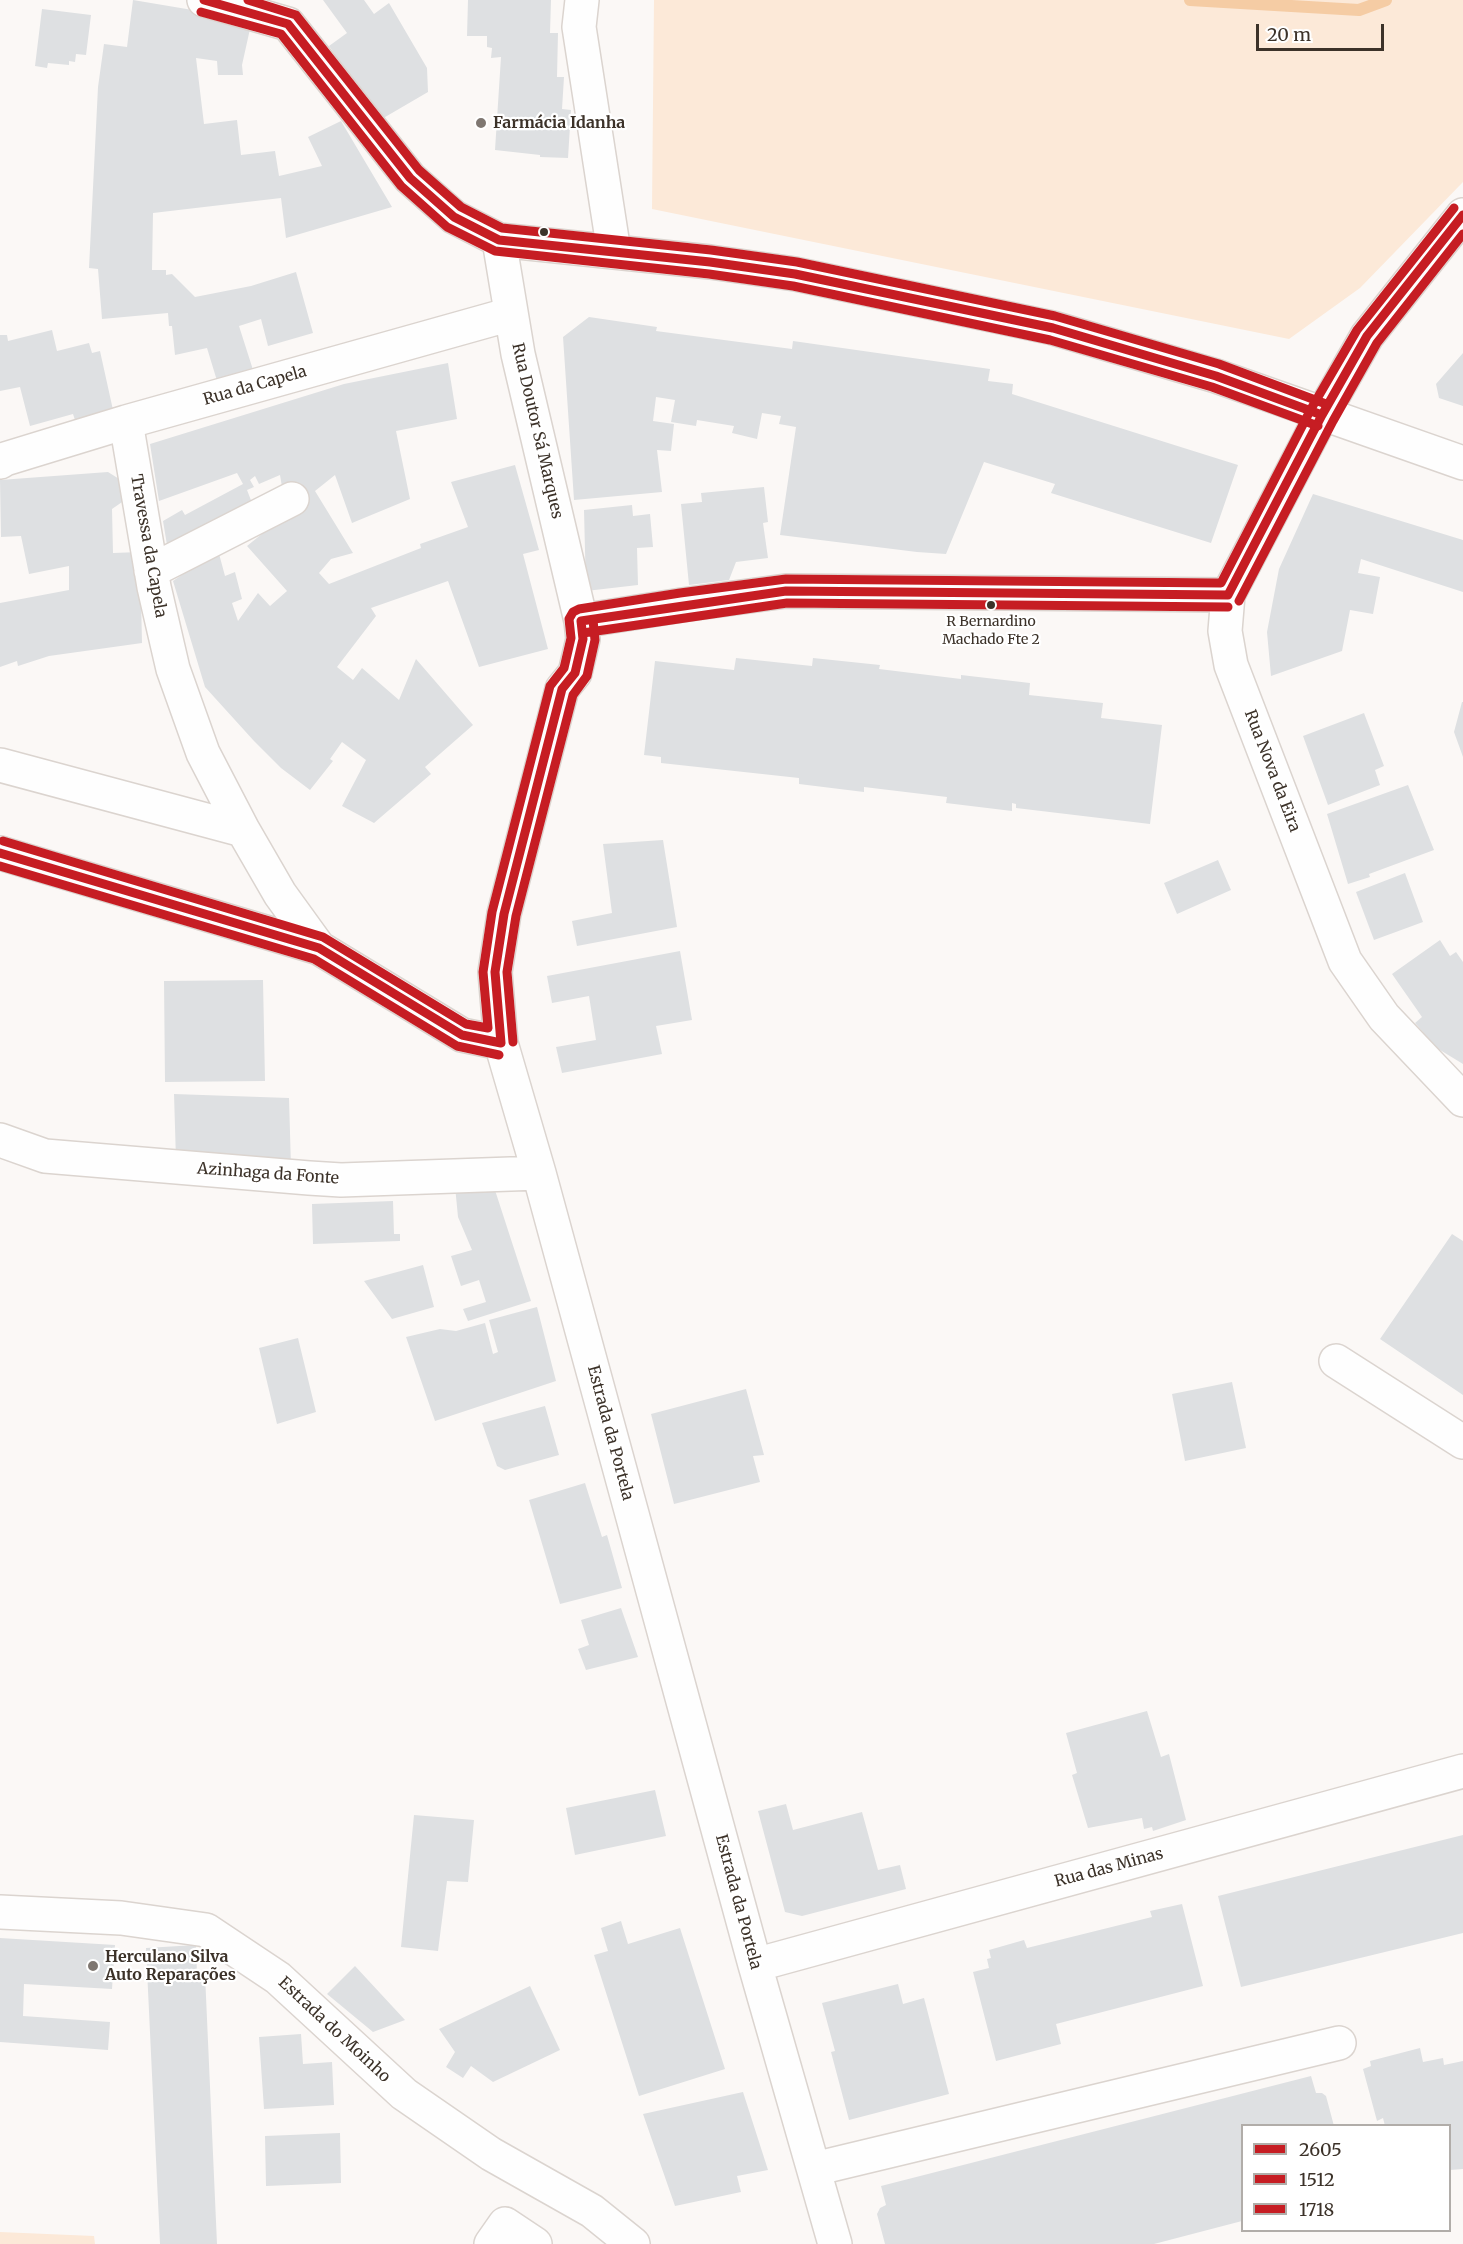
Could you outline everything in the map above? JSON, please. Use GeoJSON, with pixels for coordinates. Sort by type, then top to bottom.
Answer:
{"type":"FeatureCollection","features":[{"type":"Feature","properties":{"kind":"street"},"geometry":{"type":"LineString","coordinates":[[204,0],[288,24],[410,178],[454,217],[499,240],[710,262],[795,274],[1053,328],[1216,376],[1463,463]]}},
{"type":"Feature","properties":{"kind":"street"},"geometry":{"type":"LineString","coordinates":[[582,0],[579,27],[614,252]]}},
{"type":"Feature","properties":{"kind":"street","name":"Rua Nova da Eira"},"geometry":{"type":"LineString","coordinates":[[1463,215],[1367,336],[1322,415],[1228,596],[1226,631],[1231,665],[1344,961],[1384,1017],[1463,1100]]}},
{"type":"Feature","properties":{"kind":"street","name":"Rua Doutor Sá Marques"},"geometry":{"type":"LineString","coordinates":[[499,240],[518,354],[581,621]]}},
{"type":"Feature","properties":{"kind":"street","name":"Rua da Capela"},"geometry":{"type":"LineString","coordinates":[[0,462],[126,422],[511,314]]}},
{"type":"Feature","properties":{"kind":"street","name":"Travessa da Capela"},"geometry":{"type":"LineString","coordinates":[[126,422],[151,571],[173,669],[203,753],[280,894],[319,948]]}},
{"type":"Feature","properties":{"kind":"street"},"geometry":{"type":"LineString","coordinates":[[151,571],[292,499]]}},
{"type":"Feature","properties":{"kind":"street"},"geometry":{"type":"LineString","coordinates":[[581,621],[682,604],[786,591],[1228,596]]}},
{"type":"Feature","properties":{"kind":"street","name":"Estrada da Portela"},"geometry":{"type":"LineString","coordinates":[[581,621],[583,639],[575,673],[562,689],[504,914],[495,972],[501,1043],[539,1173],[755,1965],[835,2244]]}},
{"type":"Feature","properties":{"kind":"street"},"geometry":{"type":"LineString","coordinates":[[0,765],[243,830]]}},
{"type":"Feature","properties":{"kind":"street"},"geometry":{"type":"LineString","coordinates":[[0,853],[319,948],[462,1035],[501,1043]]}},
{"type":"Feature","properties":{"kind":"street","name":"Azinhaga da Fonte"},"geometry":{"type":"LineString","coordinates":[[0,1140],[45,1156],[309,1179],[340,1180],[539,1173]]}},
{"type":"Feature","properties":{"kind":"street"},"geometry":{"type":"LineString","coordinates":[[1336,1361],[1463,1442]]}},
{"type":"Feature","properties":{"kind":"street","name":"Rua das Minas"},"geometry":{"type":"LineString","coordinates":[[755,1965],[1463,1771]]}},
{"type":"Feature","properties":{"kind":"street","name":"Estrada do Moinho"},"geometry":{"type":"LineString","coordinates":[[0,1912],[121,1918],[206,1930],[278,1978],[404,2094],[491,2154],[592,2211],[633,2244]]}},
{"type":"Feature","properties":{"kind":"street"},"geometry":{"type":"LineString","coordinates":[[814,2169],[1339,2043]]}},
{"type":"Feature","properties":{"kind":"street"},"geometry":{"type":"LineString","coordinates":[[490,2244],[504,2224],[535,2244]]}},
{"type":"Feature","properties":{"kind":"shaded area"},"geometry":{"type":"Polygon","coordinates":[[[654,0],[1463,0],[1463,182],[1360,288],[1289,339],[652,209],[654,0]]]}},
{"type":"Feature","properties":{"kind":"shaded area"},"geometry":{"type":"Polygon","coordinates":[[[0,2232],[94,2236],[95,2244],[0,2244],[0,2232]]]}},
{"type":"Feature","properties":{"kind":"building"},"geometry":{"type":"Polygon","coordinates":[[[133,0],[252,20],[242,65],[243,75],[218,75],[217,61],[196,58],[204,124],[237,120],[241,155],[275,151],[279,176],[322,166],[308,137],[341,121],[392,207],[286,238],[281,198],[153,213],[152,270],[166,270],[166,275],[172,274],[195,297],[251,286],[296,272],[313,333],[268,346],[261,319],[239,326],[254,373],[218,384],[207,348],[175,355],[172,326],[169,326],[168,313],[102,319],[98,269],[89,268],[98,87],[104,44],[127,47],[133,0]]]}},
{"type":"Feature","properties":{"kind":"building"},"geometry":{"type":"Polygon","coordinates":[[[323,0],[364,0],[374,14],[389,3],[427,68],[428,92],[380,120],[329,46],[347,33],[323,0]]]}},
{"type":"Feature","properties":{"kind":"building"},"geometry":{"type":"Polygon","coordinates":[[[468,0],[551,0],[550,33],[558,33],[557,77],[564,77],[562,109],[571,110],[568,158],[540,157],[540,155],[495,150],[501,57],[491,58],[492,48],[487,47],[487,36],[467,36],[468,0]]]}},
{"type":"Feature","properties":{"kind":"building"},"geometry":{"type":"Polygon","coordinates":[[[42,9],[91,15],[86,55],[76,54],[75,62],[69,61],[69,65],[48,63],[47,68],[35,66],[42,9]]]}},
{"type":"Feature","properties":{"kind":"building"},"geometry":{"type":"Polygon","coordinates":[[[589,317],[657,327],[656,331],[792,349],[793,341],[990,369],[988,381],[1013,384],[1012,394],[1238,465],[1211,543],[1051,493],[1055,484],[984,462],[946,554],[917,552],[780,535],[796,427],[779,424],[781,416],[762,413],[757,439],[732,433],[734,426],[697,420],[696,426],[671,422],[675,400],[656,397],[653,421],[674,424],[671,451],[657,450],[662,492],[574,500],[563,337],[589,317]]]}},
{"type":"Feature","properties":{"kind":"building"},"geometry":{"type":"Polygon","coordinates":[[[52,330],[57,351],[89,343],[92,353],[100,351],[113,410],[75,420],[73,414],[30,426],[20,387],[0,391],[0,335],[7,335],[8,341],[52,330]]]}},
{"type":"Feature","properties":{"kind":"building"},"geometry":{"type":"Polygon","coordinates":[[[1463,353],[1463,406],[1439,398],[1436,384],[1463,353]]]}},
{"type":"Feature","properties":{"kind":"building"},"geometry":{"type":"Polygon","coordinates":[[[448,363],[457,419],[396,431],[410,499],[352,523],[335,475],[315,491],[353,553],[331,559],[319,573],[329,584],[421,548],[420,544],[468,527],[451,482],[515,465],[539,550],[523,554],[548,649],[479,667],[448,581],[371,608],[376,616],[337,667],[353,680],[362,668],[399,700],[416,659],[473,725],[425,767],[431,774],[374,823],[342,806],[366,760],[342,742],[330,759],[333,761],[310,790],[281,768],[205,687],[173,581],[218,550],[225,576],[235,572],[242,599],[232,603],[238,621],[258,593],[270,606],[287,591],[247,546],[304,500],[283,493],[280,475],[259,484],[255,476],[250,480],[254,487],[247,490],[254,508],[168,551],[163,521],[182,510],[185,515],[243,484],[237,473],[159,501],[150,444],[344,384],[448,363]]]}},
{"type":"Feature","properties":{"kind":"building"},"geometry":{"type":"Polygon","coordinates":[[[108,472],[124,482],[125,500],[112,509],[113,553],[140,552],[142,643],[49,656],[18,666],[17,661],[0,667],[0,603],[69,590],[69,566],[29,574],[21,536],[1,537],[0,480],[108,472]]]}},
{"type":"Feature","properties":{"kind":"building"},"geometry":{"type":"Polygon","coordinates":[[[764,487],[768,522],[763,523],[768,558],[736,562],[729,580],[689,585],[681,504],[702,502],[701,493],[764,487]]]}},
{"type":"Feature","properties":{"kind":"building"},"geometry":{"type":"Polygon","coordinates":[[[1313,494],[1463,540],[1463,592],[1361,559],[1358,573],[1380,577],[1373,614],[1350,610],[1342,651],[1271,676],[1267,632],[1279,569],[1313,494]]]}},
{"type":"Feature","properties":{"kind":"building"},"geometry":{"type":"Polygon","coordinates":[[[632,505],[633,516],[650,514],[653,547],[637,548],[638,585],[586,591],[584,510],[632,505]]]}},
{"type":"Feature","properties":{"kind":"building"},"geometry":{"type":"Polygon","coordinates":[[[736,658],[812,666],[813,658],[880,665],[879,669],[961,679],[961,675],[1030,683],[1029,695],[1103,703],[1101,718],[1162,725],[1150,824],[1016,808],[1016,804],[1012,803],[1012,811],[946,803],[947,797],[864,787],[864,792],[799,784],[799,778],[661,763],[661,757],[644,755],[655,661],[734,670],[736,658]]]}},
{"type":"Feature","properties":{"kind":"building"},"geometry":{"type":"Polygon","coordinates":[[[1463,702],[1463,757],[1454,732],[1463,702]]]}},
{"type":"Feature","properties":{"kind":"building"},"geometry":{"type":"Polygon","coordinates":[[[1364,713],[1384,766],[1375,770],[1380,785],[1328,805],[1303,736],[1364,713]]]}},
{"type":"Feature","properties":{"kind":"building"},"geometry":{"type":"Polygon","coordinates":[[[1408,785],[1434,850],[1348,884],[1327,814],[1408,785]]]}},
{"type":"Feature","properties":{"kind":"building"},"geometry":{"type":"Polygon","coordinates":[[[663,840],[677,927],[577,946],[572,921],[612,913],[603,844],[663,840]]]}},
{"type":"Feature","properties":{"kind":"building"},"geometry":{"type":"Polygon","coordinates":[[[1218,860],[1231,890],[1177,914],[1164,883],[1218,860]]]}},
{"type":"Feature","properties":{"kind":"building"},"geometry":{"type":"Polygon","coordinates":[[[1405,873],[1423,922],[1374,940],[1356,892],[1405,873]]]}},
{"type":"Feature","properties":{"kind":"building"},"geometry":{"type":"Polygon","coordinates":[[[1440,940],[1450,956],[1456,952],[1463,962],[1463,1064],[1439,1051],[1415,1023],[1422,1017],[1392,974],[1440,940]]]}},
{"type":"Feature","properties":{"kind":"building"},"geometry":{"type":"Polygon","coordinates":[[[680,951],[692,1020],[656,1026],[662,1054],[562,1073],[556,1047],[596,1040],[589,996],[552,1003],[547,976],[680,951]]]}},
{"type":"Feature","properties":{"kind":"building"},"geometry":{"type":"Polygon","coordinates":[[[263,980],[265,1081],[165,1082],[164,981],[263,980]]]}},
{"type":"Feature","properties":{"kind":"building"},"geometry":{"type":"Polygon","coordinates":[[[174,1094],[289,1098],[291,1167],[176,1160],[174,1094]]]}},
{"type":"Feature","properties":{"kind":"building"},"geometry":{"type":"Polygon","coordinates":[[[493,1184],[531,1301],[468,1321],[463,1309],[486,1302],[479,1280],[461,1286],[451,1256],[472,1250],[458,1217],[455,1186],[493,1184]]]}},
{"type":"Feature","properties":{"kind":"building"},"geometry":{"type":"Polygon","coordinates":[[[393,1201],[394,1234],[400,1234],[400,1241],[313,1244],[312,1204],[393,1201]]]}},
{"type":"Feature","properties":{"kind":"building"},"geometry":{"type":"Polygon","coordinates":[[[1452,1234],[1463,1241],[1463,1395],[1380,1339],[1452,1234]]]}},
{"type":"Feature","properties":{"kind":"building"},"geometry":{"type":"Polygon","coordinates":[[[423,1265],[434,1307],[392,1319],[364,1281],[423,1265]]]}},
{"type":"Feature","properties":{"kind":"building"},"geometry":{"type":"Polygon","coordinates":[[[537,1307],[556,1381],[435,1421],[406,1337],[440,1329],[456,1331],[485,1323],[493,1354],[498,1352],[489,1320],[537,1307]]]}},
{"type":"Feature","properties":{"kind":"building"},"geometry":{"type":"Polygon","coordinates":[[[298,1338],[316,1412],[277,1424],[259,1348],[298,1338]]]}},
{"type":"Feature","properties":{"kind":"building"},"geometry":{"type":"Polygon","coordinates":[[[1232,1382],[1246,1448],[1185,1461],[1172,1394],[1232,1382]]]}},
{"type":"Feature","properties":{"kind":"building"},"geometry":{"type":"Polygon","coordinates":[[[746,1389],[764,1455],[753,1456],[760,1482],[674,1504],[651,1414],[746,1389]]]}},
{"type":"Feature","properties":{"kind":"building"},"geometry":{"type":"Polygon","coordinates":[[[545,1406],[559,1455],[505,1470],[497,1466],[482,1423],[545,1406]]]}},
{"type":"Feature","properties":{"kind":"building"},"geometry":{"type":"Polygon","coordinates":[[[585,1483],[602,1537],[607,1535],[622,1588],[560,1604],[529,1500],[585,1483]]]}},
{"type":"Feature","properties":{"kind":"building"},"geometry":{"type":"Polygon","coordinates":[[[621,1608],[638,1657],[586,1670],[578,1649],[589,1645],[581,1620],[621,1608]]]}},
{"type":"Feature","properties":{"kind":"building"},"geometry":{"type":"Polygon","coordinates":[[[1147,1711],[1161,1757],[1169,1754],[1186,1820],[1153,1831],[1152,1827],[1144,1829],[1142,1818],[1088,1828],[1072,1775],[1077,1773],[1066,1733],[1147,1711]]]}},
{"type":"Feature","properties":{"kind":"building"},"geometry":{"type":"Polygon","coordinates":[[[655,1790],[666,1836],[575,1855],[566,1808],[655,1790]]]}},
{"type":"Feature","properties":{"kind":"building"},"geometry":{"type":"Polygon","coordinates":[[[786,1804],[793,1830],[862,1812],[878,1870],[900,1865],[906,1889],[802,1916],[785,1912],[758,1811],[786,1804]]]}},
{"type":"Feature","properties":{"kind":"building"},"geometry":{"type":"Polygon","coordinates":[[[414,1815],[474,1820],[468,1882],[447,1881],[438,1951],[401,1947],[414,1815]]]}},
{"type":"Feature","properties":{"kind":"building"},"geometry":{"type":"Polygon","coordinates":[[[1463,1835],[1463,1933],[1241,1987],[1218,1896],[1463,1835]]]}},
{"type":"Feature","properties":{"kind":"building"},"geometry":{"type":"Polygon","coordinates":[[[1182,1904],[1203,1986],[1056,2024],[1061,2044],[996,2061],[973,1972],[989,1968],[987,1959],[991,1958],[989,1950],[1024,1940],[1027,1948],[1152,1917],[1150,1911],[1182,1904]]]}},
{"type":"Feature","properties":{"kind":"building"},"geometry":{"type":"Polygon","coordinates":[[[621,1921],[628,1944],[680,1928],[725,2069],[639,2096],[594,1955],[608,1951],[601,1928],[621,1921]]]}},
{"type":"Feature","properties":{"kind":"building"},"geometry":{"type":"Polygon","coordinates":[[[0,1938],[115,1945],[112,1989],[24,1984],[23,2016],[110,2022],[108,2050],[0,2042],[0,1938]]]}},
{"type":"Feature","properties":{"kind":"building"},"geometry":{"type":"Polygon","coordinates":[[[196,1945],[197,1974],[205,1974],[217,2244],[160,2244],[146,1948],[196,1945]]]}},
{"type":"Feature","properties":{"kind":"building"},"geometry":{"type":"Polygon","coordinates":[[[355,1966],[405,2020],[373,2032],[327,1994],[355,1966]]]}},
{"type":"Feature","properties":{"kind":"building"},"geometry":{"type":"Polygon","coordinates":[[[898,1984],[903,2004],[924,1998],[949,2094],[849,2120],[831,2052],[835,2051],[822,2003],[898,1984]]]}},
{"type":"Feature","properties":{"kind":"building"},"geometry":{"type":"Polygon","coordinates":[[[530,1986],[560,2050],[493,2082],[471,2066],[463,2078],[446,2067],[455,2052],[439,2029],[530,1986]]]}},
{"type":"Feature","properties":{"kind":"building"},"geometry":{"type":"Polygon","coordinates":[[[301,2034],[303,2064],[332,2062],[334,2105],[264,2109],[259,2037],[301,2034]]]}},
{"type":"Feature","properties":{"kind":"building"},"geometry":{"type":"Polygon","coordinates":[[[1420,2048],[1423,2062],[1443,2058],[1444,2065],[1463,2061],[1463,2169],[1451,2170],[1451,2124],[1384,2124],[1383,2118],[1377,2121],[1363,2069],[1371,2066],[1370,2061],[1420,2048]]]}},
{"type":"Feature","properties":{"kind":"building"},"geometry":{"type":"Polygon","coordinates":[[[1311,2076],[1316,2093],[1326,2096],[1333,2124],[1241,2124],[1241,2221],[1154,2244],[885,2244],[877,2214],[880,2208],[886,2205],[881,2186],[1311,2076]]]}},
{"type":"Feature","properties":{"kind":"building"},"geometry":{"type":"Polygon","coordinates":[[[743,2092],[768,2170],[737,2176],[741,2192],[675,2206],[643,2114],[743,2092]]]}},
{"type":"Feature","properties":{"kind":"building"},"geometry":{"type":"Polygon","coordinates":[[[340,2133],[341,2183],[266,2186],[265,2136],[340,2133]]]}},
{"type":"Feature","properties":{"kind":"waterway"},"geometry":{"type":"LineString","coordinates":[[1190,0],[1359,10],[1386,0]]}},
{"type":"Feature","properties":{"kind":"transit line","name":"2605"},"geometry":{"type":"LineString","coordinates":[[204,0],[288,24],[410,178],[454,217],[499,240],[710,262],[795,274],[1053,328],[1216,376],[1322,415]]}},
{"type":"Feature","properties":{"kind":"transit line","name":"1718"},"geometry":{"type":"LineString","coordinates":[[248,0],[296,15],[419,170],[461,207],[502,228],[711,250],[797,262],[1055,316],[1219,364],[1326,404]]}},
{"type":"Feature","properties":{"kind":"transit line","name":"1512"},"geometry":{"type":"LineString","coordinates":[[201,12],[281,34],[401,186],[447,227],[495,251],[709,274],[793,286],[1050,340],[1212,387],[1318,426]]}},
{"type":"Feature","properties":{"kind":"transit line","name":"1718"},"geometry":{"type":"LineString","coordinates":[[3,841],[323,937],[466,1024],[488,1028],[483,972],[492,912],[550,686],[564,668],[571,638],[569,619],[573,612],[579,609],[680,593],[786,579],[1221,583],[1311,409],[1357,330],[1454,208]]}},
{"type":"Feature","properties":{"kind":"transit line","name":"2605"},"geometry":{"type":"LineString","coordinates":[[1228,595],[1322,415],[1367,336],[1463,215]]}},
{"type":"Feature","properties":{"kind":"transit line","name":"1512"},"geometry":{"type":"LineString","coordinates":[[1239,601],[1333,421],[1377,343],[1463,234]]}},
{"type":"Feature","properties":{"kind":"transit line","name":"2605"},"geometry":{"type":"LineString","coordinates":[[581,621],[786,591],[1228,595]]}},
{"type":"Feature","properties":{"kind":"transit line","name":"1512"},"geometry":{"type":"LineString","coordinates":[[583,633],[787,603],[1228,607]]}},
{"type":"Feature","properties":{"kind":"transit line","name":"1512"},"geometry":{"type":"LineString","coordinates":[[513,1042],[507,972],[516,916],[573,695],[587,676],[595,640],[593,620]]}},
{"type":"Feature","properties":{"kind":"transit line","name":"2605"},"geometry":{"type":"LineString","coordinates":[[501,1043],[495,972],[504,914],[562,689],[575,673],[583,639],[581,621]]}},
{"type":"Feature","properties":{"kind":"transit line","name":"2605"},"geometry":{"type":"LineString","coordinates":[[0,853],[319,948],[462,1035],[501,1043]]}},
{"type":"Feature","properties":{"kind":"transit line","name":"1512"},"geometry":{"type":"LineString","coordinates":[[0,866],[314,959],[457,1046],[499,1055]]}},
{"type":"Feature","properties":{"kind":"place","name":"Farmácia Idanha"},"geometry":{"type":"Point","coordinates":[481,123]}},
{"type":"Feature","properties":{"kind":"place","name":"R Bernardino Machado Fte 2"},"geometry":{"type":"Point","coordinates":[991,605]}},
{"type":"Feature","properties":{"kind":"place","name":"Herculano Silva Auto Reparações"},"geometry":{"type":"Point","coordinates":[93,1966]}}]}
